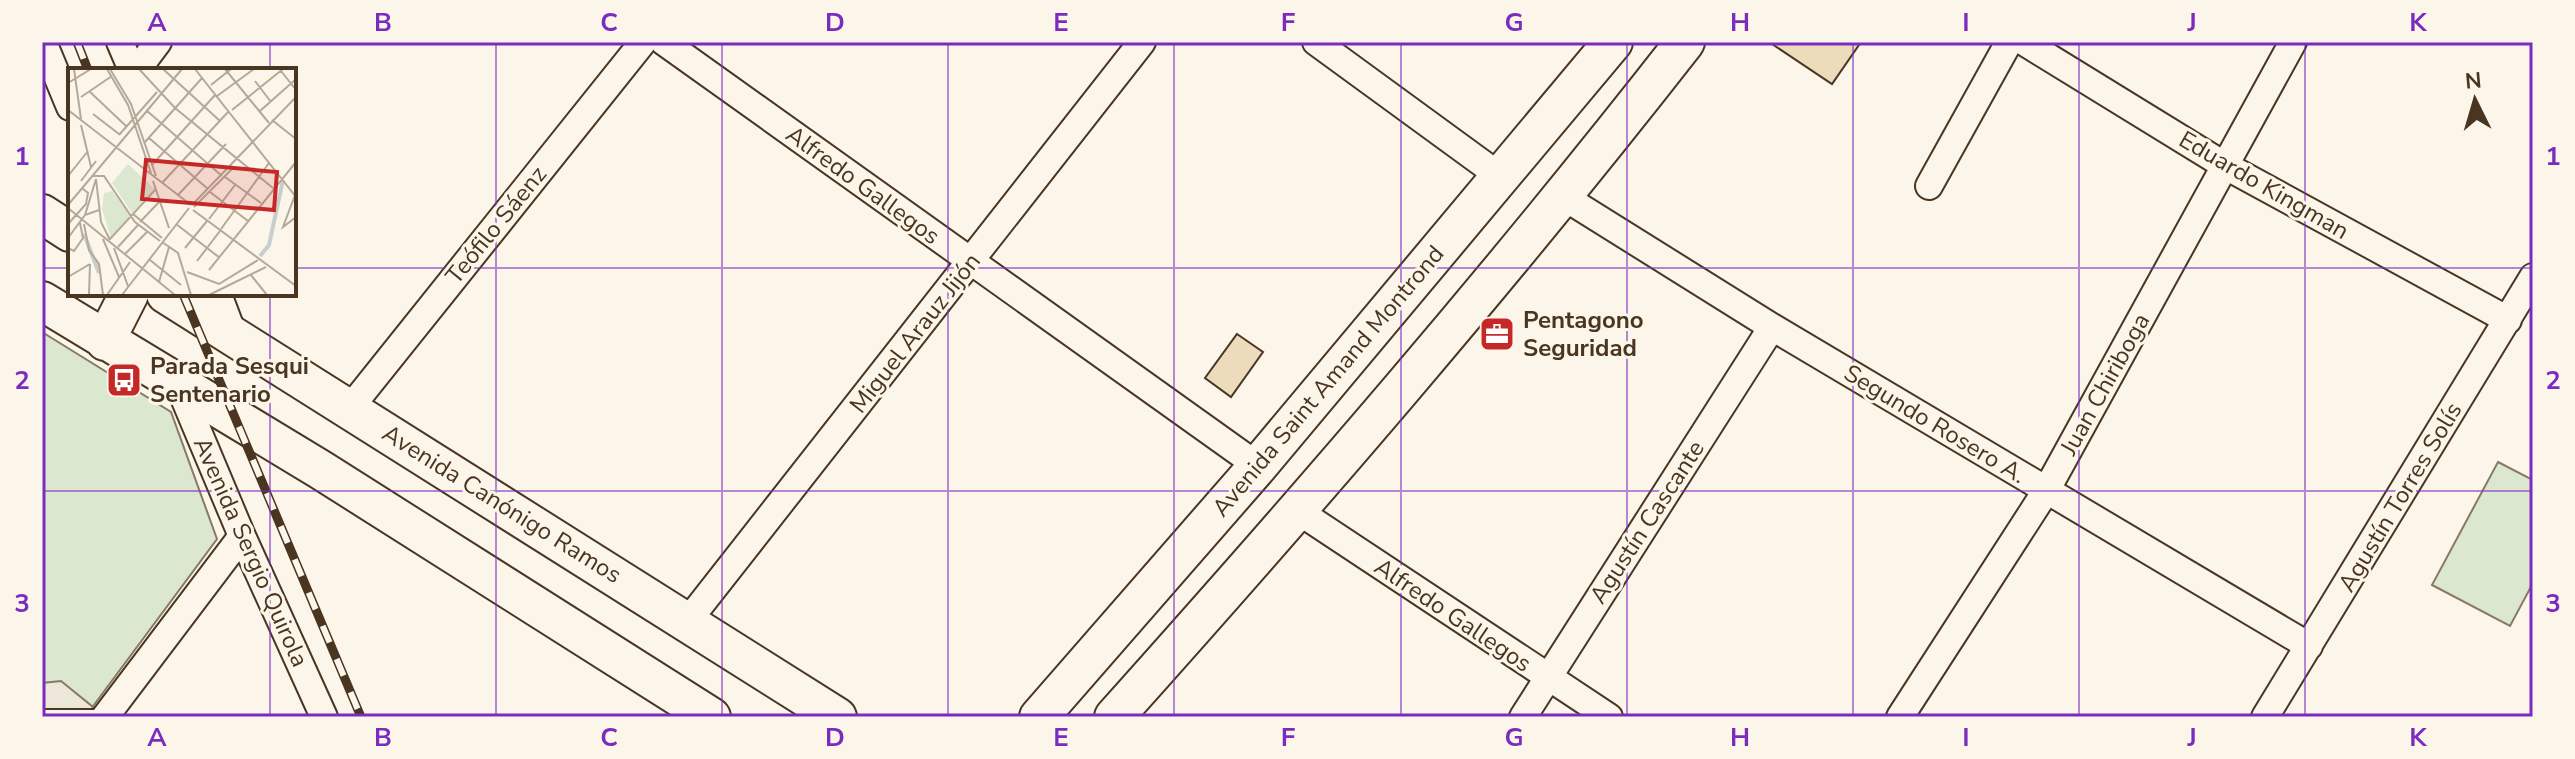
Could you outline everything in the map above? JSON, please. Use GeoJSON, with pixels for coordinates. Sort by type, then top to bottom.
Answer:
{"type":"FeatureCollection","features":[{"type":"Feature","properties":{"kind":"street"},"geometry":{"type":"LineString","coordinates":[[43,42],[68,102]]}},
{"type":"Feature","properties":{"kind":"street"},"geometry":{"type":"LineString","coordinates":[[120,42],[133,68]]}},
{"type":"Feature","properties":{"kind":"street"},"geometry":{"type":"LineString","coordinates":[[136,68],[158,42]]}},
{"type":"Feature","properties":{"kind":"street","name":"Teófilo Sáenz"},"geometry":{"type":"LineString","coordinates":[[350,408],[643,42]]}},
{"type":"Feature","properties":{"kind":"street","name":"Alfredo Gallegos"},"geometry":{"type":"LineString","coordinates":[[664,42],[1258,466]]}},
{"type":"Feature","properties":{"kind":"street","name":"Miguel Arauz Jijón"},"geometry":{"type":"LineString","coordinates":[[687,622],[1142,42]]}},
{"type":"Feature","properties":{"kind":"street"},"geometry":{"type":"LineString","coordinates":[[1316,42],[1501,177]]}},
{"type":"Feature","properties":{"kind":"street","name":"Avenida Saint Amand Montrond"},"geometry":{"type":"LineString","coordinates":[[1039,717],[1258,466],[1613,42]]}},
{"type":"Feature","properties":{"kind":"street"},"geometry":{"type":"LineString","coordinates":[[1114,717],[1298,511],[1564,197],[1685,42]]}},
{"type":"Feature","properties":{"kind":"street"},"geometry":{"type":"LineString","coordinates":[[1929,186],[2009,42]]}},
{"type":"Feature","properties":{"kind":"street","name":"Eduardo Kingman"},"geometry":{"type":"LineString","coordinates":[[2024,42],[2224,165],[2508,320]]}},
{"type":"Feature","properties":{"kind":"street","name":"Juan Chiriboga"},"geometry":{"type":"LineString","coordinates":[[1900,717],[2046,491],[2293,42]]}},
{"type":"Feature","properties":{"kind":"street","name":"Segundo Rosero A."},"geometry":{"type":"LineString","coordinates":[[1564,197],[1772,327],[2309,646]]}},
{"type":"Feature","properties":{"kind":"street"},"geometry":{"type":"LineString","coordinates":[[42,214],[68,231]]}},
{"type":"Feature","properties":{"kind":"street","name":"Agustín Torres Solís"},"geometry":{"type":"LineString","coordinates":[[2265,717],[2533,277]]}},
{"type":"Feature","properties":{"kind":"street"},"geometry":{"type":"LineString","coordinates":[[105,341],[128,296]]}},
{"type":"Feature","properties":{"kind":"street","name":"Avenida Canónigo Ramos"},"geometry":{"type":"LineString","coordinates":[[169,296],[837,717]]}},
{"type":"Feature","properties":{"kind":"street"},"geometry":{"type":"LineString","coordinates":[[219,296],[235,339]]}},
{"type":"Feature","properties":{"kind":"street"},"geometry":{"type":"LineString","coordinates":[[42,301],[321,470],[711,717]]}},
{"type":"Feature","properties":{"kind":"street","name":"Agustín Cascante"},"geometry":{"type":"LineString","coordinates":[[1523,717],[1772,327]]}},
{"type":"Feature","properties":{"kind":"street","name":"Avenida Sergio Quirola"},"geometry":{"type":"LineString","coordinates":[[179,386],[242,536],[324,717]]}},
{"type":"Feature","properties":{"kind":"street","name":"Alfredo Gallegos"},"geometry":{"type":"LineString","coordinates":[[1298,511],[1609,717]]}},
{"type":"Feature","properties":{"kind":"street"},"geometry":{"type":"LineString","coordinates":[[105,717],[242,536]]}},
{"type":"Feature","properties":{"kind":"lane"},"geometry":{"type":"LineString","coordinates":[[42,717],[105,717]]}},
{"type":"Feature","properties":{"kind":"green space"},"geometry":{"type":"Polygon","coordinates":[[[42,332],[171,412],[217,539],[85,717],[42,717],[42,332]]]}},
{"type":"Feature","properties":{"kind":"green space"},"geometry":{"type":"Polygon","coordinates":[[[2498,462],[2533,480],[2533,583],[2510,626],[2432,585],[2498,462]]]}},
{"type":"Feature","properties":{"kind":"shaded area"},"geometry":{"type":"Polygon","coordinates":[[[61,681],[93,707],[85,717],[42,717],[42,683],[61,681]]]}},
{"type":"Feature","properties":{"kind":"building"},"geometry":{"type":"Polygon","coordinates":[[[1769,42],[1861,42],[1832,84],[1769,42]]]}},
{"type":"Feature","properties":{"kind":"building"},"geometry":{"type":"Polygon","coordinates":[[[1237,334],[1263,352],[1231,397],[1205,378],[1237,334]]]}},
{"type":"Feature","properties":{"kind":"railway"},"geometry":{"type":"LineString","coordinates":[[77,42],[87,68]]}},
{"type":"Feature","properties":{"kind":"railway"},"geometry":{"type":"LineString","coordinates":[[184,296],[361,717]]}},
{"type":"Feature","properties":{"kind":"place","name":"Pentagono Seguridad"},"geometry":{"type":"Point","coordinates":[1497,334]}},
{"type":"Feature","properties":{"kind":"place","name":"Parada Sesqui Sentenario"},"geometry":{"type":"Point","coordinates":[124,380]}}]}
